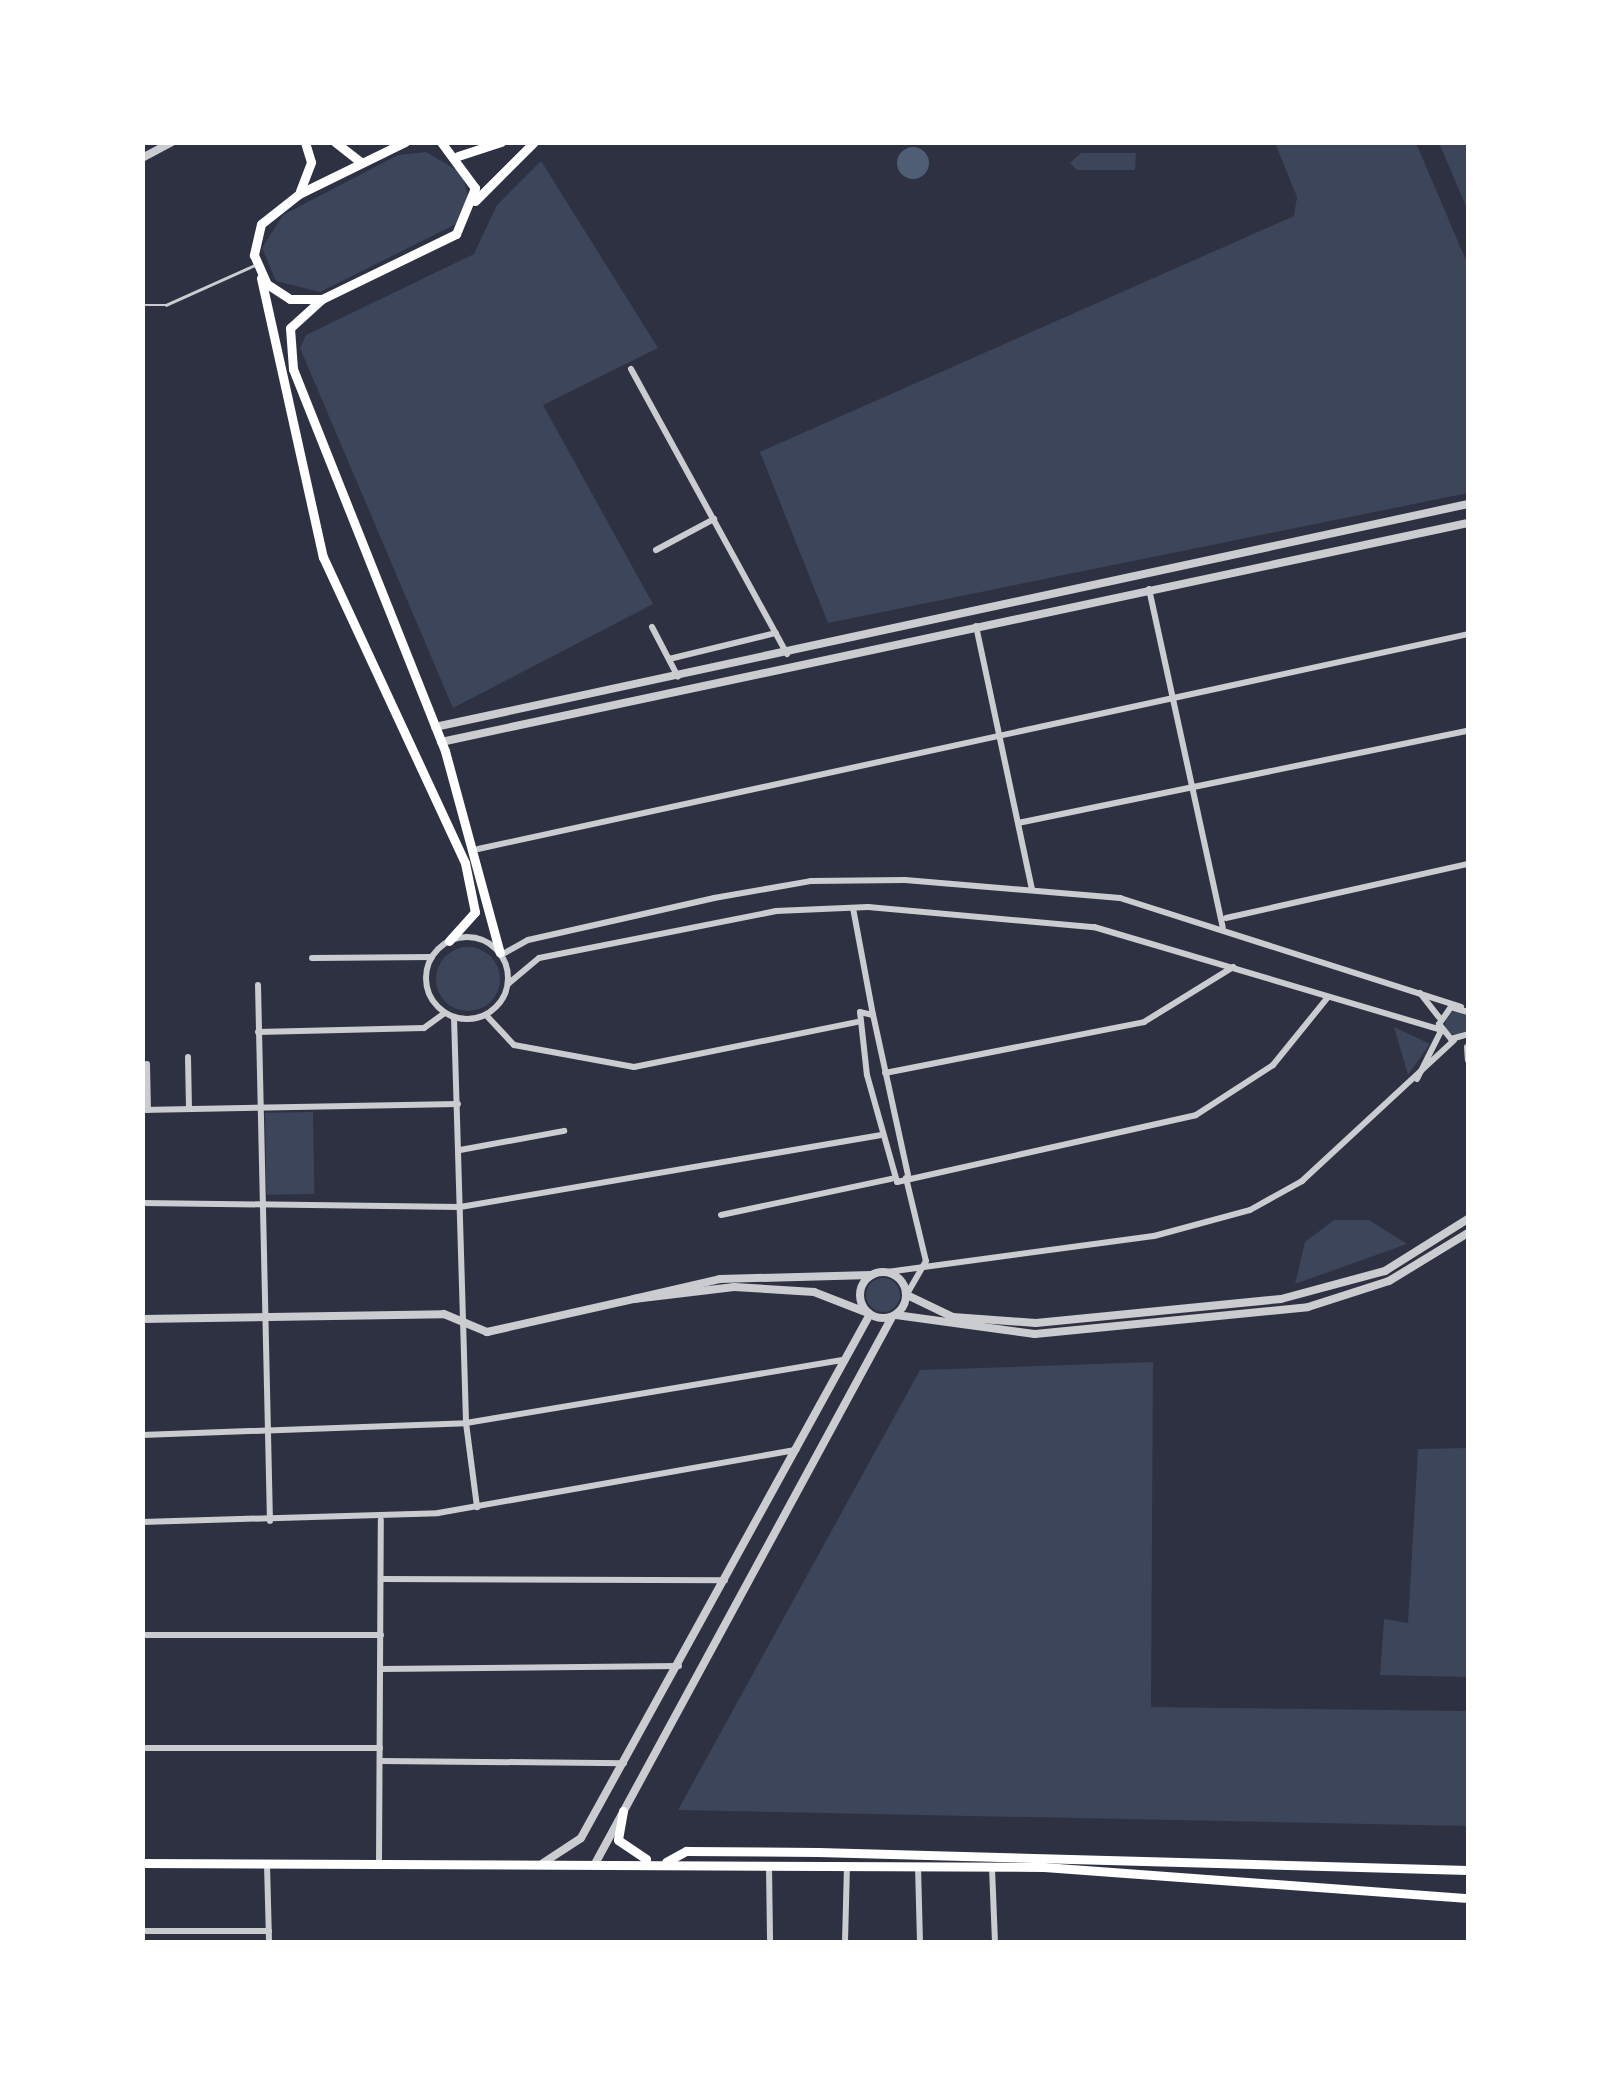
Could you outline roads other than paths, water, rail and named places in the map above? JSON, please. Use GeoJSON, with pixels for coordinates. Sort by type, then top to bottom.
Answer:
{"type":"FeatureCollection","features":[{"type":"Feature","properties":{"kind":"main road"},"geometry":{"type":"LineString","coordinates":[[299,194],[311,162],[305,142]]}},
{"type":"Feature","properties":{"kind":"main road"},"geometry":{"type":"LineString","coordinates":[[335,142],[359,161]]}},
{"type":"Feature","properties":{"kind":"main road"},"geometry":{"type":"LineString","coordinates":[[405,142],[359,161],[299,194],[261,224],[256,265],[323,557],[466,863],[474,912],[449,941]]}},
{"type":"Feature","properties":{"kind":"main road"},"geometry":{"type":"LineString","coordinates":[[441,142],[458,156],[475,201]]}},
{"type":"Feature","properties":{"kind":"main road"},"geometry":{"type":"LineString","coordinates":[[458,156],[501,142]]}},
{"type":"Feature","properties":{"kind":"main road"},"geometry":{"type":"LineString","coordinates":[[501,954],[478,848],[441,742],[294,369],[290,328],[322,299],[437,246],[534,142]]}},
{"type":"Feature","properties":{"kind":"main road"},"geometry":{"type":"LineString","coordinates":[[262,278],[290,299],[322,299]]}},
{"type":"Feature","properties":{"kind":"main road"},"geometry":{"type":"LineString","coordinates":[[622,1811],[622,1848],[663,1863],[686,1851],[818,1852],[1468,1870]]}},
{"type":"Feature","properties":{"kind":"main road"},"geometry":{"type":"LineString","coordinates":[[142,1863],[918,1866],[1116,1872],[1468,1898]]}},
{"type":"Feature","properties":{"kind":"street"},"geometry":{"type":"LineString","coordinates":[[142,158],[172,142]]}},
{"type":"Feature","properties":{"kind":"street"},"geometry":{"type":"LineString","coordinates":[[632,369],[788,654],[790,667]]}},
{"type":"Feature","properties":{"kind":"street"},"geometry":{"type":"LineString","coordinates":[[435,727],[788,654],[1468,504]]}},
{"type":"Feature","properties":{"kind":"street"},"geometry":{"type":"LineString","coordinates":[[656,550],[714,518]]}},
{"type":"Feature","properties":{"kind":"street"},"geometry":{"type":"LineString","coordinates":[[441,742],[1148,588],[1468,523]]}},
{"type":"Feature","properties":{"kind":"street"},"geometry":{"type":"LineString","coordinates":[[1148,588],[1226,918],[1223,927]]}},
{"type":"Feature","properties":{"kind":"street"},"geometry":{"type":"LineString","coordinates":[[976,626],[1032,889]]}},
{"type":"Feature","properties":{"kind":"street"},"geometry":{"type":"LineString","coordinates":[[652,627],[678,677]]}},
{"type":"Feature","properties":{"kind":"street"},"geometry":{"type":"LineString","coordinates":[[670,659],[776,633]]}},
{"type":"Feature","properties":{"kind":"street"},"geometry":{"type":"LineString","coordinates":[[478,848],[1468,634]]}},
{"type":"Feature","properties":{"kind":"street"},"geometry":{"type":"LineString","coordinates":[[462,722],[464,736]]}},
{"type":"Feature","properties":{"kind":"street"},"geometry":{"type":"LineString","coordinates":[[1018,823],[1468,731]]}},
{"type":"Feature","properties":{"kind":"street"},"geometry":{"type":"LineString","coordinates":[[1226,918],[1468,864]]}},
{"type":"Feature","properties":{"kind":"street"},"geometry":{"type":"LineString","coordinates":[[501,954],[528,940],[811,881],[1032,889],[1120,898],[1391,980],[1465,1008]]}},
{"type":"Feature","properties":{"kind":"street"},"geometry":{"type":"LineString","coordinates":[[596,1862],[926,1261],[854,908]]}},
{"type":"Feature","properties":{"kind":"street"},"geometry":{"type":"LineString","coordinates":[[486,1015],[508,984],[539,958],[776,911],[854,908],[1094,928],[1441,1030],[1468,1047],[1468,1060]]}},
{"type":"Feature","properties":{"kind":"street"},"geometry":{"type":"LineString","coordinates":[[508,984],[501,954],[477,938],[449,941],[432,957],[428,992],[444,1013],[454,1017],[486,1015],[514,1044],[634,1067],[856,1022]]}},
{"type":"Feature","properties":{"kind":"street"},"geometry":{"type":"LineString","coordinates":[[312,958],[432,957]]}},
{"type":"Feature","properties":{"kind":"street"},"geometry":{"type":"LineString","coordinates":[[885,1073],[1144,1022],[1233,968]]}},
{"type":"Feature","properties":{"kind":"street"},"geometry":{"type":"LineString","coordinates":[[1391,980],[1423,994],[1440,1019],[1441,1030],[1430,1060],[1396,1102]]}},
{"type":"Feature","properties":{"kind":"street"},"geometry":{"type":"LineString","coordinates":[[258,984],[261,1316],[270,1521]]}},
{"type":"Feature","properties":{"kind":"street"},"geometry":{"type":"LineString","coordinates":[[720,1215],[1196,1115],[1273,1065],[1328,996]]}},
{"type":"Feature","properties":{"kind":"street"},"geometry":{"type":"LineString","coordinates":[[1440,1019],[1465,1008]]}},
{"type":"Feature","properties":{"kind":"street"},"geometry":{"type":"LineString","coordinates":[[873,1015],[860,1012],[856,1022],[890,1180]]}},
{"type":"Feature","properties":{"kind":"street"},"geometry":{"type":"LineString","coordinates":[[258,1032],[424,1028],[444,1013]]}},
{"type":"Feature","properties":{"kind":"street"},"geometry":{"type":"LineString","coordinates":[[454,1017],[466,1423],[477,1506]]}},
{"type":"Feature","properties":{"kind":"street"},"geometry":{"type":"LineString","coordinates":[[142,1319],[444,1314],[462,1322],[516,1330],[720,1279],[872,1275],[926,1261],[1222,1220],[1302,1181],[1396,1102],[1455,1040],[1468,1034]]}},
{"type":"Feature","properties":{"kind":"street"},"geometry":{"type":"LineString","coordinates":[[188,1056],[189,1109]]}},
{"type":"Feature","properties":{"kind":"street"},"geometry":{"type":"LineString","coordinates":[[147,1064],[145,1110],[458,1104]]}},
{"type":"Feature","properties":{"kind":"street"},"geometry":{"type":"LineString","coordinates":[[460,1150],[564,1131]]}},
{"type":"Feature","properties":{"kind":"street"},"geometry":{"type":"LineString","coordinates":[[142,1203],[460,1208],[880,1134]]}},
{"type":"Feature","properties":{"kind":"street"},"geometry":{"type":"LineString","coordinates":[[887,1272],[907,1294],[953,1316],[1036,1323],[1282,1299],[1385,1271],[1468,1218]]}},
{"type":"Feature","properties":{"kind":"street"},"geometry":{"type":"LineString","coordinates":[[634,1299],[734,1287],[814,1292],[869,1314],[1035,1334],[1285,1310],[1362,1294],[1468,1233]]}},
{"type":"Feature","properties":{"kind":"street"},"geometry":{"type":"LineString","coordinates":[[869,1314],[860,1297],[872,1275]]}},
{"type":"Feature","properties":{"kind":"street"},"geometry":{"type":"LineString","coordinates":[[538,1864],[581,1838],[679,1666],[869,1314]]}},
{"type":"Feature","properties":{"kind":"street"},"geometry":{"type":"LineString","coordinates":[[142,1435],[466,1423],[844,1360]]}},
{"type":"Feature","properties":{"kind":"street"},"geometry":{"type":"LineString","coordinates":[[142,1522],[382,1520],[797,1450]]}},
{"type":"Feature","properties":{"kind":"street"},"geometry":{"type":"LineString","coordinates":[[380,1864],[382,1520]]}},
{"type":"Feature","properties":{"kind":"street"},"geometry":{"type":"LineString","coordinates":[[381,1580],[726,1580]]}},
{"type":"Feature","properties":{"kind":"street"},"geometry":{"type":"LineString","coordinates":[[142,1635],[381,1636]]}},
{"type":"Feature","properties":{"kind":"street"},"geometry":{"type":"LineString","coordinates":[[380,1669],[679,1666]]}},
{"type":"Feature","properties":{"kind":"street"},"geometry":{"type":"LineString","coordinates":[[142,1748],[380,1748]]}},
{"type":"Feature","properties":{"kind":"street"},"geometry":{"type":"LineString","coordinates":[[380,1761],[626,1762]]}},
{"type":"Feature","properties":{"kind":"street"},"geometry":{"type":"LineString","coordinates":[[581,1838],[604,1842]]}},
{"type":"Feature","properties":{"kind":"street"},"geometry":{"type":"LineString","coordinates":[[267,1864],[269,1942]]}},
{"type":"Feature","properties":{"kind":"street"},"geometry":{"type":"LineString","coordinates":[[769,1866],[770,1942]]}},
{"type":"Feature","properties":{"kind":"street"},"geometry":{"type":"LineString","coordinates":[[846,1942],[847,1866]]}},
{"type":"Feature","properties":{"kind":"street"},"geometry":{"type":"LineString","coordinates":[[918,1866],[920,1942]]}},
{"type":"Feature","properties":{"kind":"street"},"geometry":{"type":"LineString","coordinates":[[992,1868],[995,1942]]}},
{"type":"Feature","properties":{"kind":"street"},"geometry":{"type":"LineString","coordinates":[[142,1931],[269,1931]]}},
{"type":"Feature","properties":{"kind":"lane"},"geometry":{"type":"LineString","coordinates":[[1304,142],[1372,142]]}},
{"type":"Feature","properties":{"kind":"lane"},"geometry":{"type":"LineString","coordinates":[[142,306],[166,305],[256,265]]}}]}
